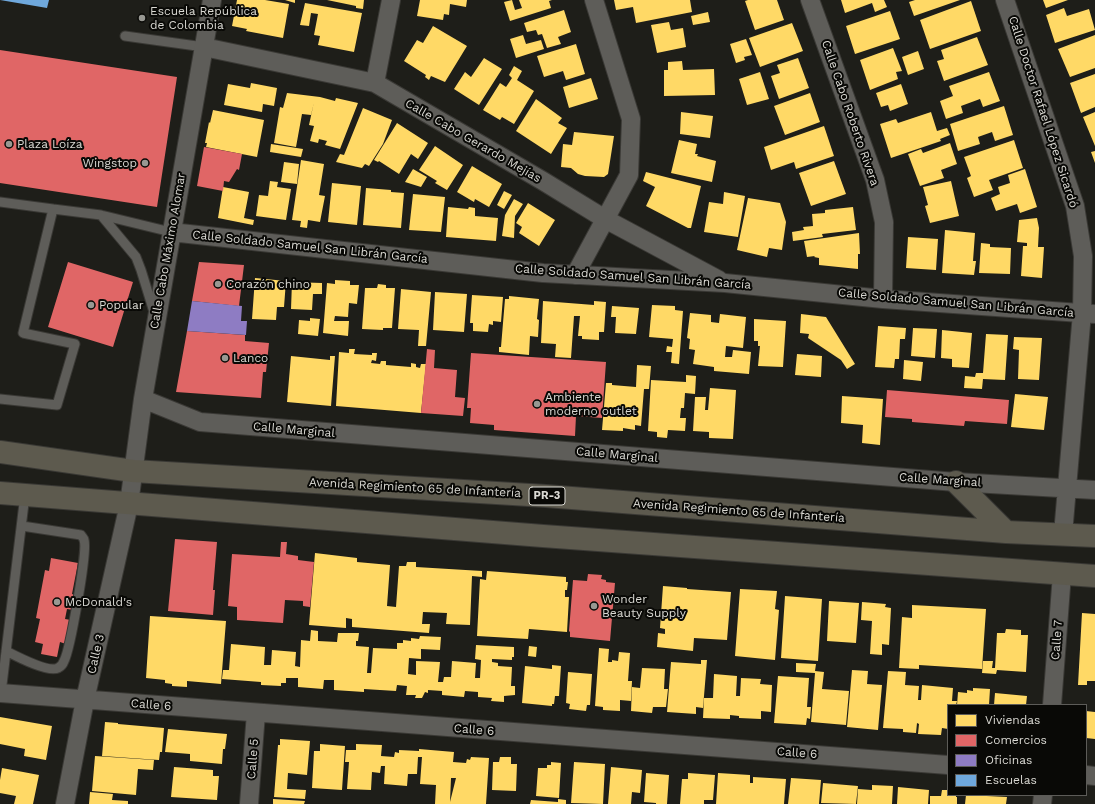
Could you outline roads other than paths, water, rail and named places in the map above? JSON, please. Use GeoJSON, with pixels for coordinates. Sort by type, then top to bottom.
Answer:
{"type":"FeatureCollection","features":[{"type":"Feature","properties":{"kind":"highway","name":"Avenida Regimiento 65 de Infantería"},"geometry":{"type":"LineString","coordinates":[[0,452],[133,471],[546,496],[1006,532],[1095,536]]}},
{"type":"Feature","properties":{"kind":"highway"},"geometry":{"type":"LineString","coordinates":[[956,482],[1006,532]]}},
{"type":"Feature","properties":{"kind":"highway"},"geometry":{"type":"LineString","coordinates":[[0,493],[129,504],[1095,576]]}},
{"type":"Feature","properties":{"kind":"street","name":"Calle Cabo Máximo Alomar"},"geometry":{"type":"LineString","coordinates":[[129,504],[143,399],[156,320],[212,0]]}},
{"type":"Feature","properties":{"kind":"street"},"geometry":{"type":"LineString","coordinates":[[375,84],[390,0]]}},
{"type":"Feature","properties":{"kind":"street"},"geometry":{"type":"LineString","coordinates":[[576,275],[629,175],[631,119],[594,0]]}},
{"type":"Feature","properties":{"kind":"street","name":"Calle Cabo Roberto Rivera"},"geometry":{"type":"LineString","coordinates":[[810,0],[875,180],[884,222],[883,299]]}},
{"type":"Feature","properties":{"kind":"street","name":"Calle Doctor Rafael López Sicardó"},"geometry":{"type":"LineString","coordinates":[[1005,0],[1075,206],[1083,256],[1088,314],[1063,534]]}},
{"type":"Feature","properties":{"kind":"street","name":"Calle Cabo Gerardo Mejías"},"geometry":{"type":"LineString","coordinates":[[204,47],[375,84],[543,181],[605,219],[725,283]]}},
{"type":"Feature","properties":{"kind":"street","name":"Calle Soldado Samuel San Librán García"},"geometry":{"type":"LineString","coordinates":[[171,232],[535,272],[725,283],[883,299],[1088,314]]}},
{"type":"Feature","properties":{"kind":"street","name":"Calle Marginal"},"geometry":{"type":"LineString","coordinates":[[143,399],[200,422],[956,482],[1095,490]]}},
{"type":"Feature","properties":{"kind":"street","name":"Calle 3"},"geometry":{"type":"LineString","coordinates":[[65,804],[85,700],[129,504]]}},
{"type":"Feature","properties":{"kind":"street","name":"Calle 7"},"geometry":{"type":"LineString","coordinates":[[1052,704],[1062,574]]}},
{"type":"Feature","properties":{"kind":"street","name":"Calle 6"},"geometry":{"type":"LineString","coordinates":[[0,693],[947,764]]}},
{"type":"Feature","properties":{"kind":"street","name":"Calle 5"},"geometry":{"type":"LineString","coordinates":[[249,804],[256,713]]}},
{"type":"Feature","properties":{"kind":"lane"},"geometry":{"type":"LineString","coordinates":[[125,36],[204,47]]}},
{"type":"Feature","properties":{"kind":"lane"},"geometry":{"type":"LineString","coordinates":[[0,202],[101,215],[171,232]]}},
{"type":"Feature","properties":{"kind":"lane"},"geometry":{"type":"LineString","coordinates":[[0,399],[58,405],[75,344],[23,333],[53,209]]}},
{"type":"Feature","properties":{"kind":"lane"},"geometry":{"type":"LineString","coordinates":[[101,215],[136,257],[149,293],[156,320]]}},
{"type":"Feature","properties":{"kind":"lane"},"geometry":{"type":"LineString","coordinates":[[0,693],[26,495]]}},
{"type":"Feature","properties":{"kind":"lane"},"geometry":{"type":"LineString","coordinates":[[6,651],[39,666],[55,669],[59,668],[64,662],[67,653],[84,557],[84,540],[81,535],[22,526]]}},
{"type":"Feature","properties":{"kind":"place","name":"Escuela República de Colombia"},"geometry":{"type":"Point","coordinates":[142,18]}},
{"type":"Feature","properties":{"kind":"place","name":"Plaza Loíza"},"geometry":{"type":"Point","coordinates":[9,144]}},
{"type":"Feature","properties":{"kind":"place","name":"Wingstop"},"geometry":{"type":"Point","coordinates":[145,163]}},
{"type":"Feature","properties":{"kind":"place","name":"Corazón chino"},"geometry":{"type":"Point","coordinates":[218,284]}},
{"type":"Feature","properties":{"kind":"place","name":"Popular"},"geometry":{"type":"Point","coordinates":[91,305]}},
{"type":"Feature","properties":{"kind":"place","name":"Lanco"},"geometry":{"type":"Point","coordinates":[225,358]}},
{"type":"Feature","properties":{"kind":"place","name":"Ambiente moderno outlet"},"geometry":{"type":"Point","coordinates":[537,404]}},
{"type":"Feature","properties":{"kind":"place","name":"McDonald's"},"geometry":{"type":"Point","coordinates":[57,602]}},
{"type":"Feature","properties":{"kind":"place","name":"Wonder Beauty Supply"},"geometry":{"type":"Point","coordinates":[594,606]}}]}
